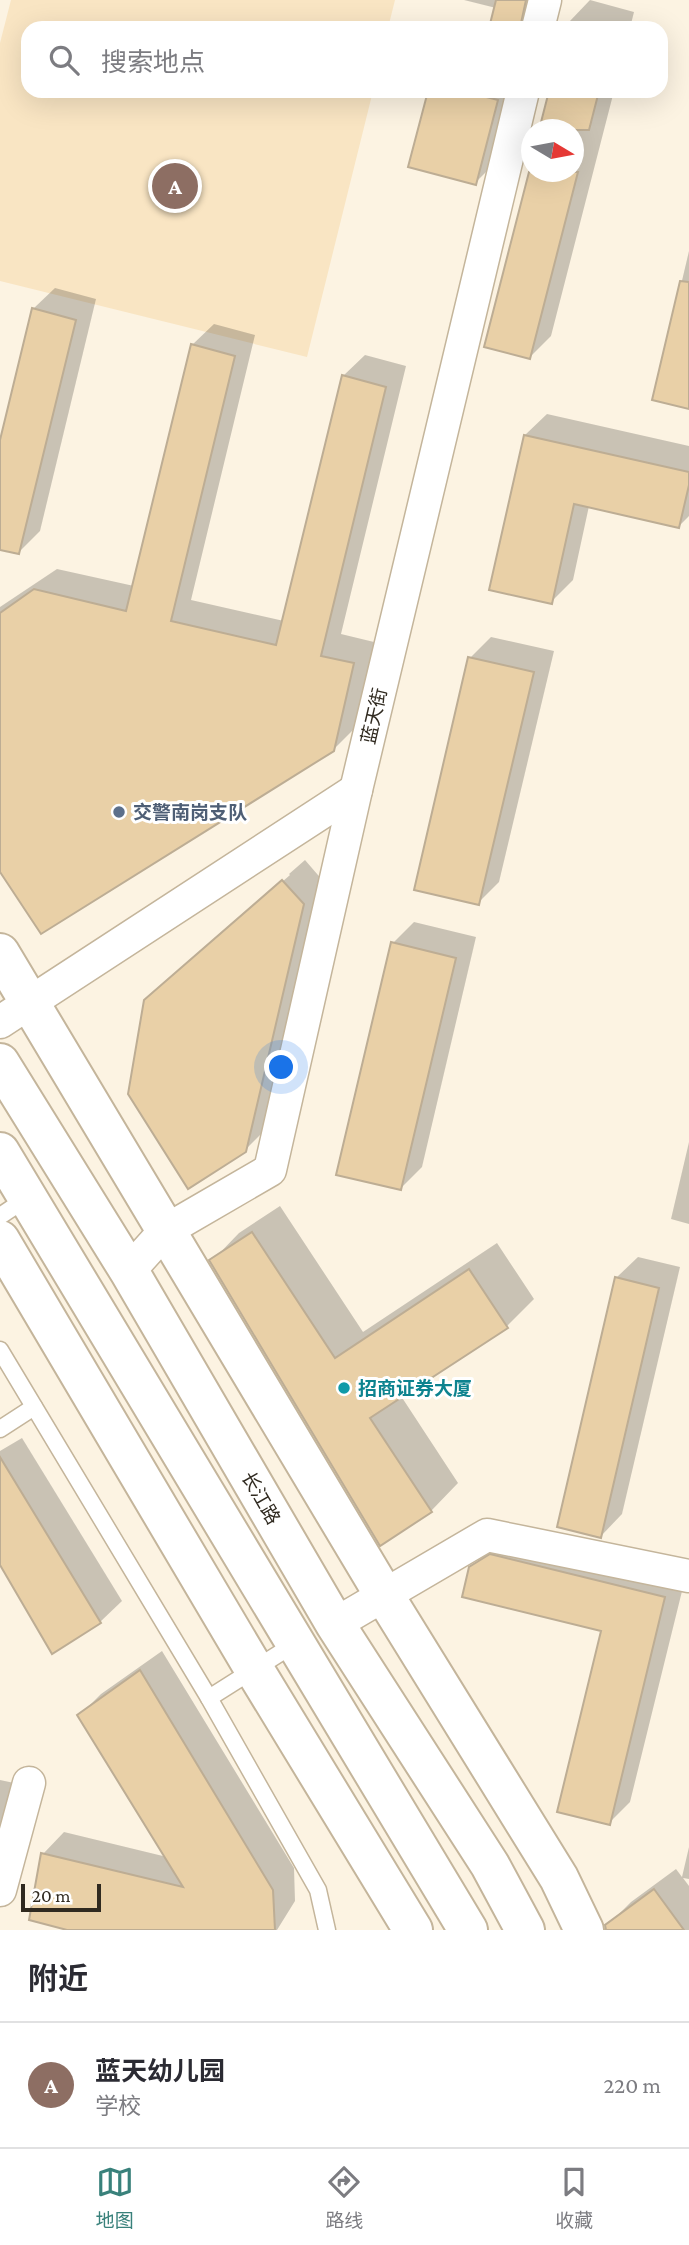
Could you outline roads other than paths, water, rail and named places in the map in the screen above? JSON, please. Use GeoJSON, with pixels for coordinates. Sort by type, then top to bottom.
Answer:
{"type":"FeatureCollection","features":[{"type":"Feature","properties":{"kind":"main road"},"geometry":{"type":"LineString","coordinates":[[0,953],[15,1013],[164,1231],[559,1878],[584,1930]]}},
{"type":"Feature","properties":{"kind":"main road","name":"长江路"},"geometry":{"type":"LineString","coordinates":[[0,1063],[129,1271],[335,1624],[490,1865],[525,1930]]}},
{"type":"Feature","properties":{"kind":"main road"},"geometry":{"type":"LineString","coordinates":[[0,1152],[14,1207],[296,1643],[468,1930]]}},
{"type":"Feature","properties":{"kind":"main road"},"geometry":{"type":"LineString","coordinates":[[0,1240],[254,1669],[413,1930]]}},
{"type":"Feature","properties":{"kind":"street"},"geometry":{"type":"LineString","coordinates":[[540,21],[545,0]]}},
{"type":"Feature","properties":{"kind":"street","name":"蓝天街"},"geometry":{"type":"LineString","coordinates":[[129,1271],[164,1231],[270,1170],[356,790],[521,98]]}},
{"type":"Feature","properties":{"kind":"street"},"geometry":{"type":"LineString","coordinates":[[15,1013],[356,790]]}},
{"type":"Feature","properties":{"kind":"street"},"geometry":{"type":"LineString","coordinates":[[335,1624],[487,1535],[689,1577]]}},
{"type":"Feature","properties":{"kind":"street"},"geometry":{"type":"LineString","coordinates":[[0,1890],[29,1783]]}},
{"type":"Feature","properties":{"kind":"lane"},"geometry":{"type":"LineString","coordinates":[[0,1350],[209,1698],[318,1891],[327,1930]]}},
{"type":"Feature","properties":{"kind":"lane"},"geometry":{"type":"LineString","coordinates":[[0,1429],[34,1407]]}},
{"type":"Feature","properties":{"kind":"lane"},"geometry":{"type":"LineString","coordinates":[[209,1698],[296,1643]]}},
{"type":"Feature","properties":{"kind":"place","name":"蓝天幼儿园"},"geometry":{"type":"Point","coordinates":[175,186]}},
{"type":"Feature","properties":{"kind":"place","name":"交警南岗支队"},"geometry":{"type":"Point","coordinates":[119,812]}},
{"type":"Feature","properties":{"kind":"place","name":"招商证券大厦"},"geometry":{"type":"Point","coordinates":[344,1388]}}]}
